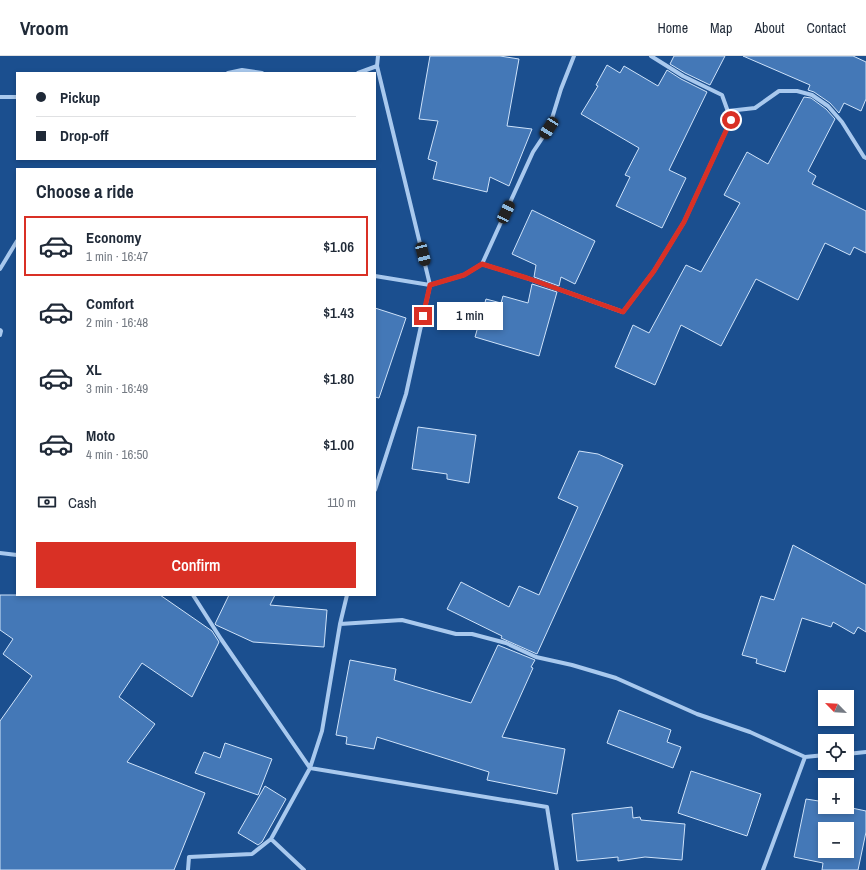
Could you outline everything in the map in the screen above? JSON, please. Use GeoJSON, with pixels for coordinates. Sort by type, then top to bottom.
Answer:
{"type":"FeatureCollection","features":[{"type":"Feature","properties":{"kind":"street"},"geometry":{"type":"LineString","coordinates":[[376,487],[406,394],[430,285],[377,66],[378,56]]}},
{"type":"Feature","properties":{"kind":"street"},"geometry":{"type":"LineString","coordinates":[[376,276],[430,285],[464,275],[482,264],[533,152],[549,128],[561,89],[574,56]]}},
{"type":"Feature","properties":{"kind":"street"},"geometry":{"type":"LineString","coordinates":[[482,264],[527,278],[623,312],[654,271],[684,222],[731,120],[722,95],[683,76],[651,56]]}},
{"type":"Feature","properties":{"kind":"street"},"geometry":{"type":"LineString","coordinates":[[361,72],[377,66]]}},
{"type":"Feature","properties":{"kind":"street"},"geometry":{"type":"LineString","coordinates":[[233,72],[242,70],[255,72]]}},
{"type":"Feature","properties":{"kind":"street"},"geometry":{"type":"LineString","coordinates":[[728,111],[755,108],[778,91],[797,91],[812,95],[828,106],[842,122],[866,158]]}},
{"type":"Feature","properties":{"kind":"street"},"geometry":{"type":"LineString","coordinates":[[0,97],[16,97]]}},
{"type":"Feature","properties":{"kind":"street"},"geometry":{"type":"LineString","coordinates":[[0,269],[16,243]]}},
{"type":"Feature","properties":{"kind":"street"},"geometry":{"type":"LineString","coordinates":[[0,330],[0,335]]}},
{"type":"Feature","properties":{"kind":"street"},"geometry":{"type":"LineString","coordinates":[[0,553],[16,555]]}},
{"type":"Feature","properties":{"kind":"street"},"geometry":{"type":"LineString","coordinates":[[194,596],[221,639],[310,768],[547,806],[557,870]]}},
{"type":"Feature","properties":{"kind":"street"},"geometry":{"type":"LineString","coordinates":[[188,870],[189,857],[252,854],[271,840],[310,768],[322,731],[340,624],[347,596]]}},
{"type":"Feature","properties":{"kind":"street"},"geometry":{"type":"LineString","coordinates":[[340,624],[402,620],[456,634],[472,634],[506,642],[536,657],[572,665],[616,678],[697,714],[750,732],[805,757],[818,756]]}},
{"type":"Feature","properties":{"kind":"street"},"geometry":{"type":"LineString","coordinates":[[854,753],[866,752]]}},
{"type":"Feature","properties":{"kind":"street"},"geometry":{"type":"LineString","coordinates":[[763,870],[805,757]]}},
{"type":"Feature","properties":{"kind":"street"},"geometry":{"type":"LineString","coordinates":[[271,840],[304,870]]}},
{"type":"Feature","properties":{"kind":"building"},"geometry":{"type":"Polygon","coordinates":[[[430,56],[500,56],[519,59],[507,126],[532,129],[509,186],[490,177],[487,192],[433,179],[437,162],[428,159],[438,121],[419,119],[430,56]]]}},
{"type":"Feature","properties":{"kind":"building"},"geometry":{"type":"Polygon","coordinates":[[[674,56],[725,56],[710,85],[670,64],[674,56]]]}},
{"type":"Feature","properties":{"kind":"building"},"geometry":{"type":"Polygon","coordinates":[[[743,56],[853,56],[866,62],[866,99],[861,111],[844,103],[839,113],[830,103],[814,92],[808,90],[810,85],[743,56]]]}},
{"type":"Feature","properties":{"kind":"building"},"geometry":{"type":"Polygon","coordinates":[[[607,65],[620,73],[624,66],[658,86],[667,70],[707,92],[669,170],[686,178],[662,228],[616,206],[630,177],[625,175],[639,148],[581,114],[598,86],[596,85],[607,65]]]}},
{"type":"Feature","properties":{"kind":"building"},"geometry":{"type":"Polygon","coordinates":[[[804,97],[811,98],[826,109],[835,119],[808,171],[816,176],[812,184],[866,211],[866,253],[854,247],[850,255],[825,243],[798,300],[756,279],[721,346],[681,325],[655,385],[615,367],[633,325],[649,333],[686,265],[701,272],[740,203],[724,195],[747,152],[768,164],[804,97]]]}},
{"type":"Feature","properties":{"kind":"building"},"geometry":{"type":"Polygon","coordinates":[[[532,210],[595,241],[575,284],[561,277],[559,286],[534,277],[536,265],[512,254],[532,210]]]}},
{"type":"Feature","properties":{"kind":"building"},"geometry":{"type":"Polygon","coordinates":[[[532,284],[557,292],[539,356],[475,337],[486,299],[501,303],[503,296],[528,303],[532,284]]]}},
{"type":"Feature","properties":{"kind":"building"},"geometry":{"type":"Polygon","coordinates":[[[376,308],[406,318],[379,398],[376,397],[376,308]]]}},
{"type":"Feature","properties":{"kind":"building"},"geometry":{"type":"Polygon","coordinates":[[[418,427],[476,435],[469,483],[447,479],[447,474],[412,469],[418,427]]]}},
{"type":"Feature","properties":{"kind":"building"},"geometry":{"type":"Polygon","coordinates":[[[579,451],[598,454],[623,465],[537,654],[501,638],[502,636],[447,609],[461,582],[509,607],[519,586],[539,595],[578,507],[558,498],[579,451]]]}},
{"type":"Feature","properties":{"kind":"building"},"geometry":{"type":"Polygon","coordinates":[[[793,545],[866,585],[866,632],[858,627],[854,634],[833,622],[831,627],[802,618],[785,672],[756,663],[757,659],[742,655],[761,596],[774,600],[793,545]]]}},
{"type":"Feature","properties":{"kind":"building"},"geometry":{"type":"Polygon","coordinates":[[[0,595],[16,595],[161,596],[212,631],[219,642],[192,697],[142,663],[119,697],[155,724],[127,762],[205,793],[174,870],[0,870],[0,721],[32,676],[3,654],[13,639],[0,630],[0,595]]]}},
{"type":"Feature","properties":{"kind":"building"},"geometry":{"type":"Polygon","coordinates":[[[229,596],[274,596],[270,605],[327,610],[324,647],[253,642],[215,624],[229,596]]]}},
{"type":"Feature","properties":{"kind":"building"},"geometry":{"type":"Polygon","coordinates":[[[498,645],[535,660],[531,667],[533,668],[502,737],[565,749],[557,794],[487,780],[489,772],[377,737],[374,749],[346,744],[347,737],[336,735],[350,660],[396,669],[394,680],[471,703],[498,645]]]}},
{"type":"Feature","properties":{"kind":"building"},"geometry":{"type":"Polygon","coordinates":[[[619,710],[671,730],[667,742],[681,747],[673,768],[607,743],[619,710]]]}},
{"type":"Feature","properties":{"kind":"building"},"geometry":{"type":"Polygon","coordinates":[[[225,743],[272,759],[258,795],[195,773],[204,752],[220,758],[225,743]]]}},
{"type":"Feature","properties":{"kind":"building"},"geometry":{"type":"Polygon","coordinates":[[[691,771],[761,794],[747,836],[678,813],[691,771]]]}},
{"type":"Feature","properties":{"kind":"building"},"geometry":{"type":"Polygon","coordinates":[[[265,786],[286,799],[262,842],[258,845],[238,833],[265,786]]]}},
{"type":"Feature","properties":{"kind":"building"},"geometry":{"type":"Polygon","coordinates":[[[806,799],[818,801],[818,814],[854,814],[854,808],[866,811],[866,832],[858,870],[822,870],[823,863],[794,857],[806,799]]]}},
{"type":"Feature","properties":{"kind":"building"},"geometry":{"type":"Polygon","coordinates":[[[632,807],[633,818],[640,817],[641,820],[685,824],[682,860],[645,857],[618,861],[618,857],[577,861],[572,814],[632,807]]]}},
{"type":"Feature","properties":{"kind":"route"},"geometry":{"type":"LineString","coordinates":[[423,316],[430,285],[464,275],[482,264],[527,278],[623,312],[654,271],[684,222],[731,120]]}}]}
